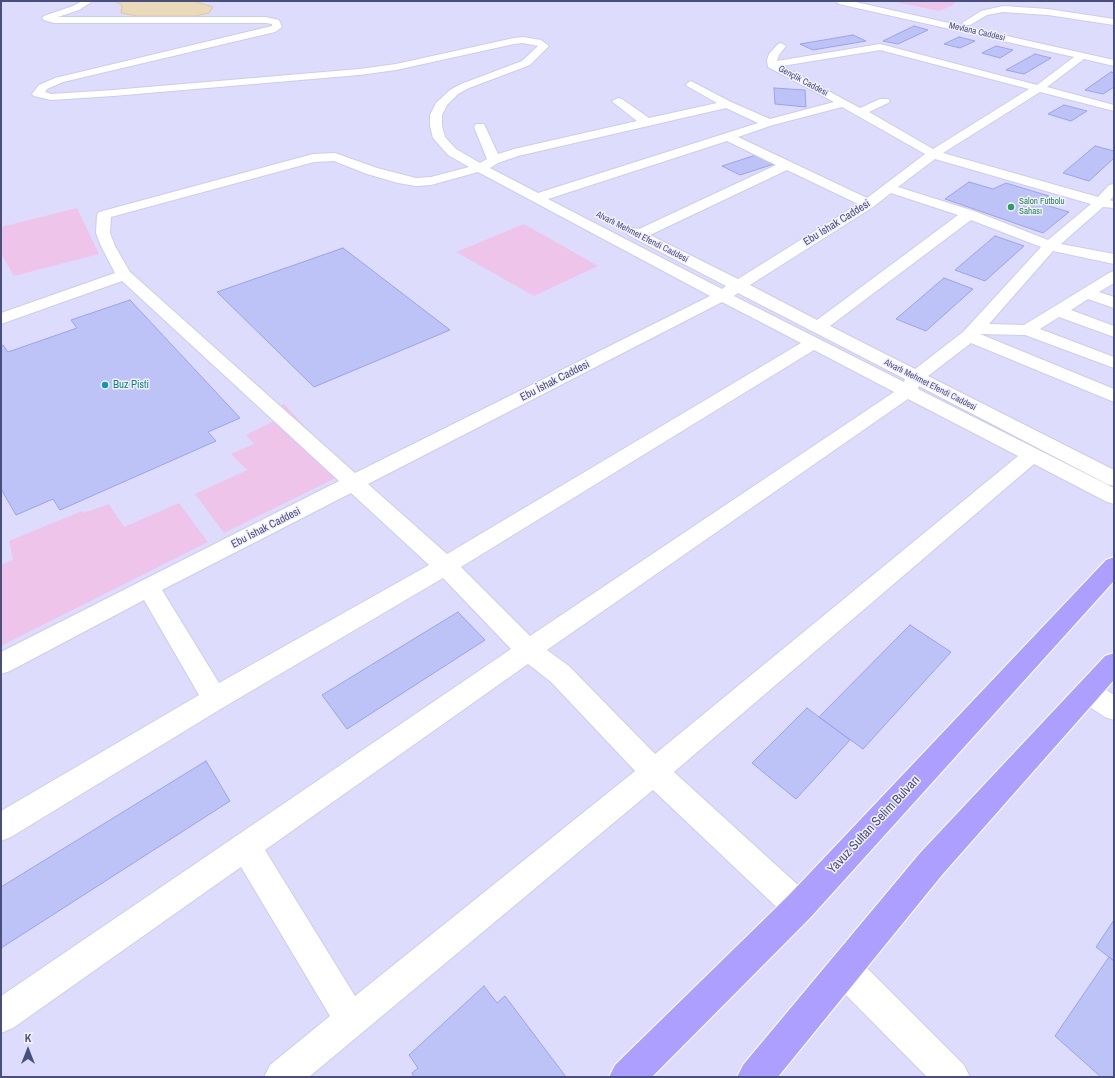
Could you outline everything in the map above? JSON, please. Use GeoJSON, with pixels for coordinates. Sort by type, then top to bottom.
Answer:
{"type":"FeatureCollection","features":[{"type":"Feature","properties":{"kind":"main road","name":"Yavuz Sultan Selim Bulvarı"},"geometry":{"type":"LineString","coordinates":[[627,1077],[799,907],[1114,566]]}},
{"type":"Feature","properties":{"kind":"main road"},"geometry":{"type":"LineString","coordinates":[[754,1077],[931,864],[1114,663]]}},
{"type":"Feature","properties":{"kind":"street"},"geometry":{"type":"LineString","coordinates":[[89,1],[76,8],[47,18],[54,20],[266,20],[276,22],[277,26],[272,30],[59,80],[43,87],[38,94],[51,97],[113,93],[359,72],[403,65],[514,41],[523,40],[538,42],[544,46],[526,63],[454,92],[442,103],[436,115],[436,126],[439,138],[452,152],[487,164],[536,198],[722,296],[816,335],[911,384],[1032,455],[1114,497]]}},
{"type":"Feature","properties":{"kind":"street","name":"Mevlana Caddesi"},"geometry":{"type":"LineString","coordinates":[[839,1],[1114,63]]}},
{"type":"Feature","properties":{"kind":"street","name":"Mevlana Caddesi"},"geometry":{"type":"LineString","coordinates":[[870,1],[1114,55]]}},
{"type":"Feature","properties":{"kind":"street"},"geometry":{"type":"LineString","coordinates":[[967,23],[984,13],[1003,9],[1048,12],[1114,22]]}},
{"type":"Feature","properties":{"kind":"street"},"geometry":{"type":"LineString","coordinates":[[772,65],[774,54],[781,46]]}},
{"type":"Feature","properties":{"kind":"street","name":"Gençlik Caddesi"},"geometry":{"type":"LineString","coordinates":[[772,65],[880,47],[1114,108]]}},
{"type":"Feature","properties":{"kind":"street","name":"Ebu İshak Caddesi"},"geometry":{"type":"LineString","coordinates":[[1,664],[148,587],[722,296],[737,285],[868,204],[933,154],[1039,88],[1082,56]]}},
{"type":"Feature","properties":{"kind":"street","name":"Gençlik Caddesi"},"geometry":{"type":"LineString","coordinates":[[772,65],[845,103],[933,154],[1107,204]]}},
{"type":"Feature","properties":{"kind":"street"},"geometry":{"type":"LineString","coordinates":[[691,84],[727,104],[769,123]]}},
{"type":"Feature","properties":{"kind":"street"},"geometry":{"type":"LineString","coordinates":[[618,101],[646,122]]}},
{"type":"Feature","properties":{"kind":"street"},"geometry":{"type":"LineString","coordinates":[[860,112],[884,101]]}},
{"type":"Feature","properties":{"kind":"street"},"geometry":{"type":"LineString","coordinates":[[536,198],[769,123],[845,103]]}},
{"type":"Feature","properties":{"kind":"street"},"geometry":{"type":"LineString","coordinates":[[727,104],[540,147],[431,181],[416,182],[403,180],[372,171],[336,157],[313,158],[104,215],[103,233],[108,246],[124,275],[445,566],[528,650],[560,674],[654,772],[799,907]]}},
{"type":"Feature","properties":{"kind":"street"},"geometry":{"type":"LineString","coordinates":[[480,127],[487,164]]}},
{"type":"Feature","properties":{"kind":"street"},"geometry":{"type":"LineString","coordinates":[[727,136],[868,204]]}},
{"type":"Feature","properties":{"kind":"street","name":"Alvarlı Mehmet Efendi Caddesi"},"geometry":{"type":"LineString","coordinates":[[487,164],[554,192],[737,285],[816,335]]}},
{"type":"Feature","properties":{"kind":"street"},"geometry":{"type":"LineString","coordinates":[[639,235],[786,164]]}},
{"type":"Feature","properties":{"kind":"street"},"geometry":{"type":"LineString","coordinates":[[888,188],[969,214],[1050,246],[1114,259]]}},
{"type":"Feature","properties":{"kind":"street"},"geometry":{"type":"LineString","coordinates":[[1,1016],[911,384],[972,332],[1050,246],[1107,204],[1114,188]]}},
{"type":"Feature","properties":{"kind":"street"},"geometry":{"type":"LineString","coordinates":[[1,827],[215,699],[445,566],[816,335],[969,214]]}},
{"type":"Feature","properties":{"kind":"street"},"geometry":{"type":"LineString","coordinates":[[1,319],[124,275]]}},
{"type":"Feature","properties":{"kind":"street"},"geometry":{"type":"LineString","coordinates":[[1027,330],[1114,277]]}},
{"type":"Feature","properties":{"kind":"street"},"geometry":{"type":"LineString","coordinates":[[1087,293],[1114,303]]}},
{"type":"Feature","properties":{"kind":"street"},"geometry":{"type":"LineString","coordinates":[[1058,311],[1114,332]]}},
{"type":"Feature","properties":{"kind":"street"},"geometry":{"type":"LineString","coordinates":[[972,332],[1027,330],[1114,363]]}},
{"type":"Feature","properties":{"kind":"street"},"geometry":{"type":"LineString","coordinates":[[972,332],[1114,396]]}},
{"type":"Feature","properties":{"kind":"street","name":"Alvarlı Mehmet Efendi Caddesi"},"geometry":{"type":"LineString","coordinates":[[911,384],[1114,478]]}},
{"type":"Feature","properties":{"kind":"street"},"geometry":{"type":"LineString","coordinates":[[282,1077],[654,772],[1032,455]]}},
{"type":"Feature","properties":{"kind":"street"},"geometry":{"type":"LineString","coordinates":[[148,587],[215,699]]}},
{"type":"Feature","properties":{"kind":"street"},"geometry":{"type":"LineString","coordinates":[[1088,692],[1114,709]]}},
{"type":"Feature","properties":{"kind":"street"},"geometry":{"type":"LineString","coordinates":[[246,846],[352,1020]]}},
{"type":"Feature","properties":{"kind":"street"},"geometry":{"type":"LineString","coordinates":[[844,969],[952,1077]]}},
{"type":"Feature","properties":{"kind":"shaded area"},"geometry":{"type":"Polygon","coordinates":[[[1,1],[1114,1],[1114,1077],[1,1077],[1,1]]]}},
{"type":"Feature","properties":{"kind":"shaded area"},"geometry":{"type":"Polygon","coordinates":[[[114,1],[192,1],[213,7],[209,13],[195,16],[137,16],[121,13],[122,5],[114,1]]]}},
{"type":"Feature","properties":{"kind":"shaded area"},"geometry":{"type":"Polygon","coordinates":[[[890,1],[956,1],[953,5],[940,11],[890,1]]]}},
{"type":"Feature","properties":{"kind":"shaded area"},"geometry":{"type":"Polygon","coordinates":[[[77,208],[99,254],[14,276],[1,254],[1,227],[77,208]]]}},
{"type":"Feature","properties":{"kind":"shaded area"},"geometry":{"type":"Polygon","coordinates":[[[524,224],[598,266],[534,296],[456,252],[524,224]]]}},
{"type":"Feature","properties":{"kind":"shaded area"},"geometry":{"type":"Polygon","coordinates":[[[284,404],[348,472],[224,533],[195,494],[247,470],[231,454],[254,444],[246,435],[274,421],[266,412],[284,404]]]}},
{"type":"Feature","properties":{"kind":"shaded area"},"geometry":{"type":"Polygon","coordinates":[[[179,503],[208,542],[1,646],[1,565],[13,560],[9,541],[82,511],[83,513],[109,504],[124,527],[179,503]]]}},
{"type":"Feature","properties":{"kind":"building"},"geometry":{"type":"Polygon","coordinates":[[[914,26],[928,30],[898,44],[883,41],[914,26]]]}},
{"type":"Feature","properties":{"kind":"building"},"geometry":{"type":"Polygon","coordinates":[[[853,35],[866,41],[813,50],[800,44],[853,35]]]}},
{"type":"Feature","properties":{"kind":"building"},"geometry":{"type":"Polygon","coordinates":[[[959,37],[975,41],[960,48],[944,44],[959,37]]]}},
{"type":"Feature","properties":{"kind":"building"},"geometry":{"type":"Polygon","coordinates":[[[996,46],[1013,50],[1000,58],[982,53],[996,46]]]}},
{"type":"Feature","properties":{"kind":"building"},"geometry":{"type":"Polygon","coordinates":[[[1035,54],[1051,58],[1024,74],[1006,70],[1035,54]]]}},
{"type":"Feature","properties":{"kind":"building"},"geometry":{"type":"Polygon","coordinates":[[[1111,72],[1114,73],[1114,87],[1103,94],[1085,90],[1111,72]]]}},
{"type":"Feature","properties":{"kind":"building"},"geometry":{"type":"Polygon","coordinates":[[[774,88],[805,90],[806,107],[775,104],[774,88]]]}},
{"type":"Feature","properties":{"kind":"building"},"geometry":{"type":"Polygon","coordinates":[[[1064,105],[1087,111],[1071,121],[1048,114],[1064,105]]]}},
{"type":"Feature","properties":{"kind":"building"},"geometry":{"type":"Polygon","coordinates":[[[1095,146],[1114,151],[1114,158],[1089,181],[1063,173],[1095,146]]]}},
{"type":"Feature","properties":{"kind":"building"},"geometry":{"type":"Polygon","coordinates":[[[756,155],[774,164],[740,175],[722,166],[756,155]]]}},
{"type":"Feature","properties":{"kind":"building","name":"Salon Futbolu Sahası"},"geometry":{"type":"Polygon","coordinates":[[[969,182],[993,189],[1006,183],[1049,196],[1039,203],[1069,212],[1043,233],[945,199],[969,182]]]}},
{"type":"Feature","properties":{"kind":"building"},"geometry":{"type":"Polygon","coordinates":[[[995,236],[1024,246],[985,281],[955,270],[995,236]]]}},
{"type":"Feature","properties":{"kind":"building"},"geometry":{"type":"Polygon","coordinates":[[[343,248],[450,330],[314,387],[217,292],[343,248]]]}},
{"type":"Feature","properties":{"kind":"building"},"geometry":{"type":"Polygon","coordinates":[[[944,278],[973,289],[926,331],[896,319],[944,278]]]}},
{"type":"Feature","properties":{"kind":"building","name":"Buz Pisti"},"geometry":{"type":"Polygon","coordinates":[[[130,300],[240,418],[208,432],[216,441],[60,510],[53,499],[16,515],[1,489],[1,346],[3,345],[8,352],[77,328],[71,320],[130,300]]]}},
{"type":"Feature","properties":{"kind":"building"},"geometry":{"type":"Polygon","coordinates":[[[458,612],[485,640],[347,729],[322,695],[458,612]]]}},
{"type":"Feature","properties":{"kind":"building"},"geometry":{"type":"Polygon","coordinates":[[[910,625],[951,652],[863,749],[819,717],[910,625]]]}},
{"type":"Feature","properties":{"kind":"building"},"geometry":{"type":"Polygon","coordinates":[[[807,708],[850,740],[796,799],[752,763],[807,708]]]}},
{"type":"Feature","properties":{"kind":"building"},"geometry":{"type":"Polygon","coordinates":[[[206,761],[230,801],[1,948],[1,887],[206,761]]]}},
{"type":"Feature","properties":{"kind":"building"},"geometry":{"type":"Polygon","coordinates":[[[1114,920],[1114,961],[1096,947],[1114,920]]]}},
{"type":"Feature","properties":{"kind":"building"},"geometry":{"type":"Polygon","coordinates":[[[1109,957],[1114,961],[1114,1077],[1101,1077],[1055,1036],[1109,957]]]}},
{"type":"Feature","properties":{"kind":"building"},"geometry":{"type":"Polygon","coordinates":[[[484,986],[497,1003],[505,996],[566,1077],[414,1077],[412,1073],[418,1068],[409,1055],[484,986]]]}},
{"type":"Feature","properties":{"kind":"place","name":"Salon Futbolu Sahası"},"geometry":{"type":"Point","coordinates":[1011,207]}},
{"type":"Feature","properties":{"kind":"place","name":"Buz Pisti"},"geometry":{"type":"Point","coordinates":[105,385]}}]}
